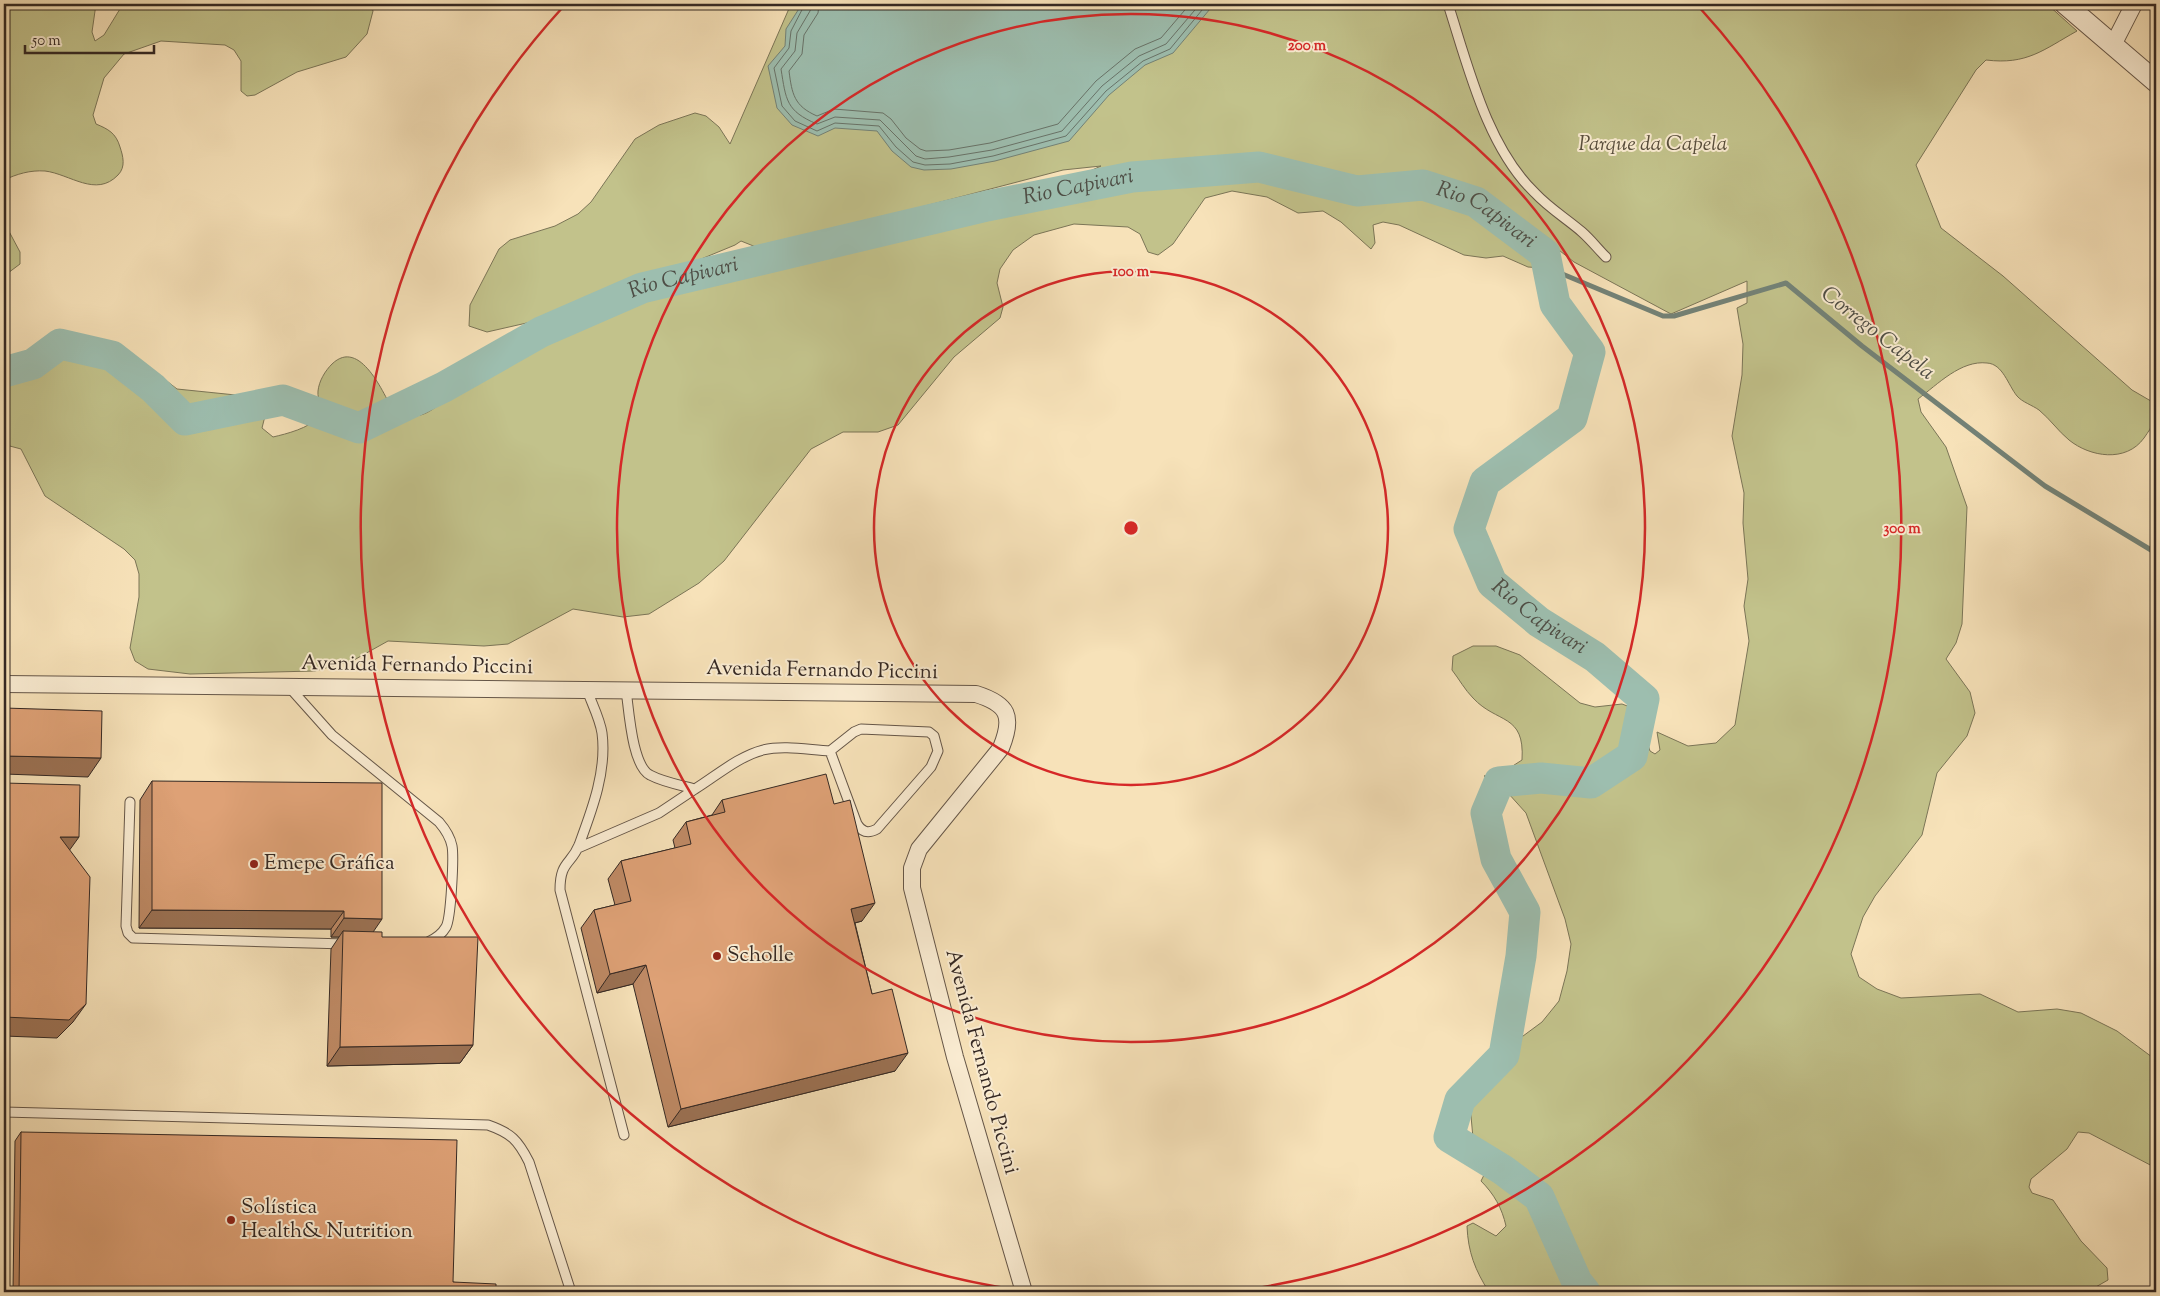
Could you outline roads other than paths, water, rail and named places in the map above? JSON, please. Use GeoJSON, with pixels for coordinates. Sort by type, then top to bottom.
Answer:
{"type":"FeatureCollection","features":[{"type":"Feature","properties":{"kind":"street"},"geometry":{"type":"LineString","coordinates":[[2066,4],[2156,82]]}},
{"type":"Feature","properties":{"kind":"street"},"geometry":{"type":"LineString","coordinates":[[2113,44],[2134,4]]}},
{"type":"Feature","properties":{"kind":"street","name":"Avenida Fernando Piccini"},"geometry":{"type":"LineString","coordinates":[[4,684],[976,694],[995,700],[1006,713],[1008,730],[1001,748],[919,849],[912,868],[912,888],[955,1057],[1024,1292]]}},
{"type":"Feature","properties":{"kind":"lane"},"geometry":{"type":"LineString","coordinates":[[1448,4],[1477,96],[1492,131],[1514,167],[1534,193],[1583,233],[1606,257]]}},
{"type":"Feature","properties":{"kind":"lane"},"geometry":{"type":"LineString","coordinates":[[288,686],[332,734],[439,822],[448,834],[452,847],[450,910],[446,927],[435,940],[419,945]]}},
{"type":"Feature","properties":{"kind":"lane"},"geometry":{"type":"LineString","coordinates":[[587,690],[602,731],[604,754],[600,778],[578,848],[564,866],[560,878],[560,890],[624,1135]]}},
{"type":"Feature","properties":{"kind":"lane"},"geometry":{"type":"LineString","coordinates":[[626,690],[636,752],[642,768],[648,775],[695,789]]}},
{"type":"Feature","properties":{"kind":"lane"},"geometry":{"type":"LineString","coordinates":[[578,848],[659,813],[749,755],[764,750],[777,748],[830,751],[854,732],[870,728],[929,732],[934,736],[938,751],[931,766],[877,829],[872,832],[866,832],[857,824],[830,751]]}},
{"type":"Feature","properties":{"kind":"lane"},"geometry":{"type":"LineString","coordinates":[[130,802],[126,926],[128,933],[133,938],[360,944]]}},
{"type":"Feature","properties":{"kind":"lane"},"geometry":{"type":"LineString","coordinates":[[4,1112],[488,1125],[505,1130],[520,1144],[529,1162],[571,1292]]}},
{"type":"Feature","properties":{"kind":"water"},"geometry":{"type":"Polygon","coordinates":[[[802,4],[1212,4],[1210,9],[1173,53],[1145,65],[1109,95],[1069,141],[995,161],[951,169],[924,170],[911,167],[892,151],[877,131],[835,128],[818,136],[792,125],[777,108],[768,66],[785,46],[786,29],[802,4]]]}},
{"type":"Feature","properties":{"kind":"waterway","name":"Rio Capivari"},"geometry":{"type":"LineString","coordinates":[[4,372],[33,364],[60,344],[112,356],[153,388],[185,420],[283,400],[359,428],[444,387],[541,332],[642,288],[987,206],[1132,177],[1259,167],[1357,191],[1423,185],[1476,202],[1545,254],[1555,304],[1590,352],[1572,418],[1485,482],[1469,529],[1492,583],[1539,622],[1595,657],[1644,699],[1632,756],[1591,783],[1541,778],[1499,782],[1486,813],[1496,859],[1525,912],[1521,956],[1504,1055],[1460,1100],[1449,1137],[1503,1170],[1539,1197],[1577,1282],[1585,1292]]}},
{"type":"Feature","properties":{"kind":"waterway","name":"Corrego Capela"},"geometry":{"type":"LineString","coordinates":[[1548,268],[1663,316],[1674,316],[1786,283],[1862,346],[2045,486],[2156,553]]}},
{"type":"Feature","properties":{"kind":"place","name":"Emepe Gráfica"},"geometry":{"type":"Point","coordinates":[254,864]}},
{"type":"Feature","properties":{"kind":"place","name":"Scholle"},"geometry":{"type":"Point","coordinates":[717,956]}},
{"type":"Feature","properties":{"kind":"place","name":"Solística Health& Nutrition"},"geometry":{"type":"Point","coordinates":[231,1220]}},
{"type":"Feature","properties":{"kind":"park label","name":"Parque da Capela"},"geometry":{"type":"Point","coordinates":[1653,145]}}]}
